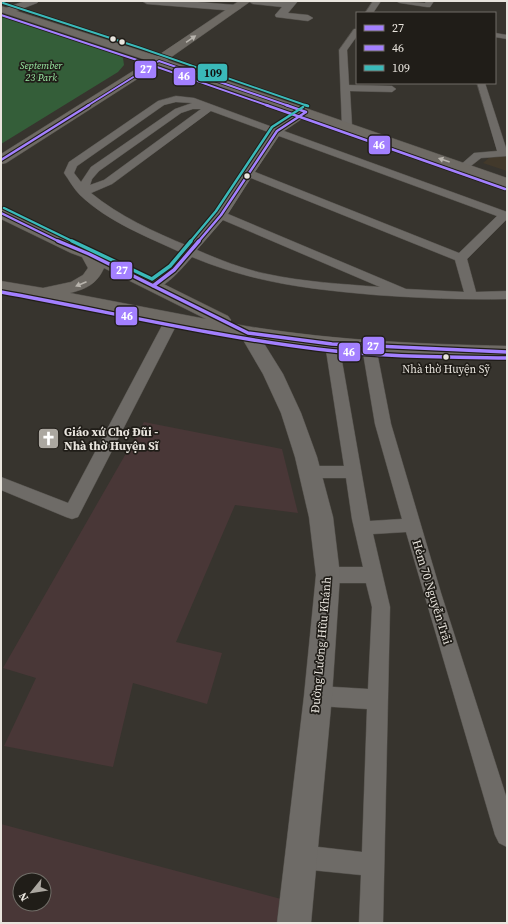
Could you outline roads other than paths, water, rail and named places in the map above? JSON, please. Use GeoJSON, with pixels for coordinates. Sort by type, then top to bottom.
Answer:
{"type":"FeatureCollection","features":[{"type":"Feature","properties":{"kind":"main road"},"geometry":{"type":"LineString","coordinates":[[1,160],[159,60],[246,1]]}},
{"type":"Feature","properties":{"kind":"main road"},"geometry":{"type":"LineString","coordinates":[[4,10],[159,60],[507,183]]}},
{"type":"Feature","properties":{"kind":"main road"},"geometry":{"type":"LineString","coordinates":[[1,213],[77,250],[89,254],[248,333]]}},
{"type":"Feature","properties":{"kind":"main road"},"geometry":{"type":"LineString","coordinates":[[41,292],[68,289],[86,281],[94,275],[96,268],[89,254]]}},
{"type":"Feature","properties":{"kind":"main road"},"geometry":{"type":"LineString","coordinates":[[1,286],[41,292],[248,333],[332,344],[369,347],[507,352]]}},
{"type":"Feature","properties":{"kind":"street"},"geometry":{"type":"LineString","coordinates":[[4,10],[34,1]]}},
{"type":"Feature","properties":{"kind":"street"},"geometry":{"type":"LineString","coordinates":[[147,1],[236,8]]}},
{"type":"Feature","properties":{"kind":"street"},"geometry":{"type":"LineString","coordinates":[[253,1],[291,3]]}},
{"type":"Feature","properties":{"kind":"street"},"geometry":{"type":"LineString","coordinates":[[291,3],[280,15],[308,18]]}},
{"type":"Feature","properties":{"kind":"street","name":"Đường Lương Hữu Khánh"},"geometry":{"type":"LineString","coordinates":[[248,333],[272,374],[291,413],[310,472],[321,518],[328,575],[318,696],[294,923]]}},
{"type":"Feature","properties":{"kind":"lane"},"geometry":{"type":"LineString","coordinates":[[370,12],[377,1]]}},
{"type":"Feature","properties":{"kind":"lane"},"geometry":{"type":"LineString","coordinates":[[400,1],[427,5],[430,1]]}},
{"type":"Feature","properties":{"kind":"lane"},"geometry":{"type":"LineString","coordinates":[[347,126],[343,50],[356,31]]}},
{"type":"Feature","properties":{"kind":"lane"},"geometry":{"type":"LineString","coordinates":[[496,35],[507,37]]}},
{"type":"Feature","properties":{"kind":"lane"},"geometry":{"type":"LineString","coordinates":[[463,167],[478,155],[505,154],[481,84]]}},
{"type":"Feature","properties":{"kind":"lane"},"geometry":{"type":"LineString","coordinates":[[345,88],[392,89]]}},
{"type":"Feature","properties":{"kind":"lane"},"geometry":{"type":"LineString","coordinates":[[461,258],[506,215],[191,100],[176,100],[161,103],[73,164],[69,173],[83,192],[103,209],[133,225],[231,268],[268,278],[404,293],[471,296],[507,295]]}},
{"type":"Feature","properties":{"kind":"lane"},"geometry":{"type":"LineString","coordinates":[[83,192],[87,179],[95,169],[178,111],[192,106],[210,107]]}},
{"type":"Feature","properties":{"kind":"lane"},"geometry":{"type":"LineString","coordinates":[[83,192],[108,182],[210,107]]}},
{"type":"Feature","properties":{"kind":"lane"},"geometry":{"type":"LineString","coordinates":[[153,286],[174,270],[221,215],[277,131],[306,112]]}},
{"type":"Feature","properties":{"kind":"lane"},"geometry":{"type":"LineString","coordinates":[[248,173],[461,258]]}},
{"type":"Feature","properties":{"kind":"lane"},"geometry":{"type":"LineString","coordinates":[[221,215],[404,293]]}},
{"type":"Feature","properties":{"kind":"lane"},"geometry":{"type":"LineString","coordinates":[[461,258],[471,296]]}},
{"type":"Feature","properties":{"kind":"lane"},"geometry":{"type":"LineString","coordinates":[[1,483],[72,512],[173,318]]}},
{"type":"Feature","properties":{"kind":"lane"},"geometry":{"type":"LineString","coordinates":[[332,344],[363,528],[381,608],[372,923]]}},
{"type":"Feature","properties":{"kind":"lane","name":"Hẻm 70 Nguyễn Trãi"},"geometry":{"type":"LineString","coordinates":[[369,347],[383,424],[507,835]]}},
{"type":"Feature","properties":{"kind":"lane"},"geometry":{"type":"LineString","coordinates":[[310,472],[354,472]]}},
{"type":"Feature","properties":{"kind":"lane"},"geometry":{"type":"LineString","coordinates":[[363,528],[412,524]]}},
{"type":"Feature","properties":{"kind":"lane"},"geometry":{"type":"LineString","coordinates":[[328,575],[374,575]]}},
{"type":"Feature","properties":{"kind":"lane"},"geometry":{"type":"LineString","coordinates":[[318,696],[378,700]]}},
{"type":"Feature","properties":{"kind":"lane"},"geometry":{"type":"LineString","coordinates":[[301,858],[373,865]]}},
{"type":"Feature","properties":{"kind":"place","name":"Nhà thờ Huyện Sỹ"},"geometry":{"type":"Point","coordinates":[446,357]}},
{"type":"Feature","properties":{"kind":"place","name":"Giáo xứ Chợ Đũi - Nhà thờ Huyện Sĩ"},"geometry":{"type":"Point","coordinates":[49,439]}},
{"type":"Feature","properties":{"kind":"park label","name":"September 23 Park"},"geometry":{"type":"Point","coordinates":[41,70]}}]}
